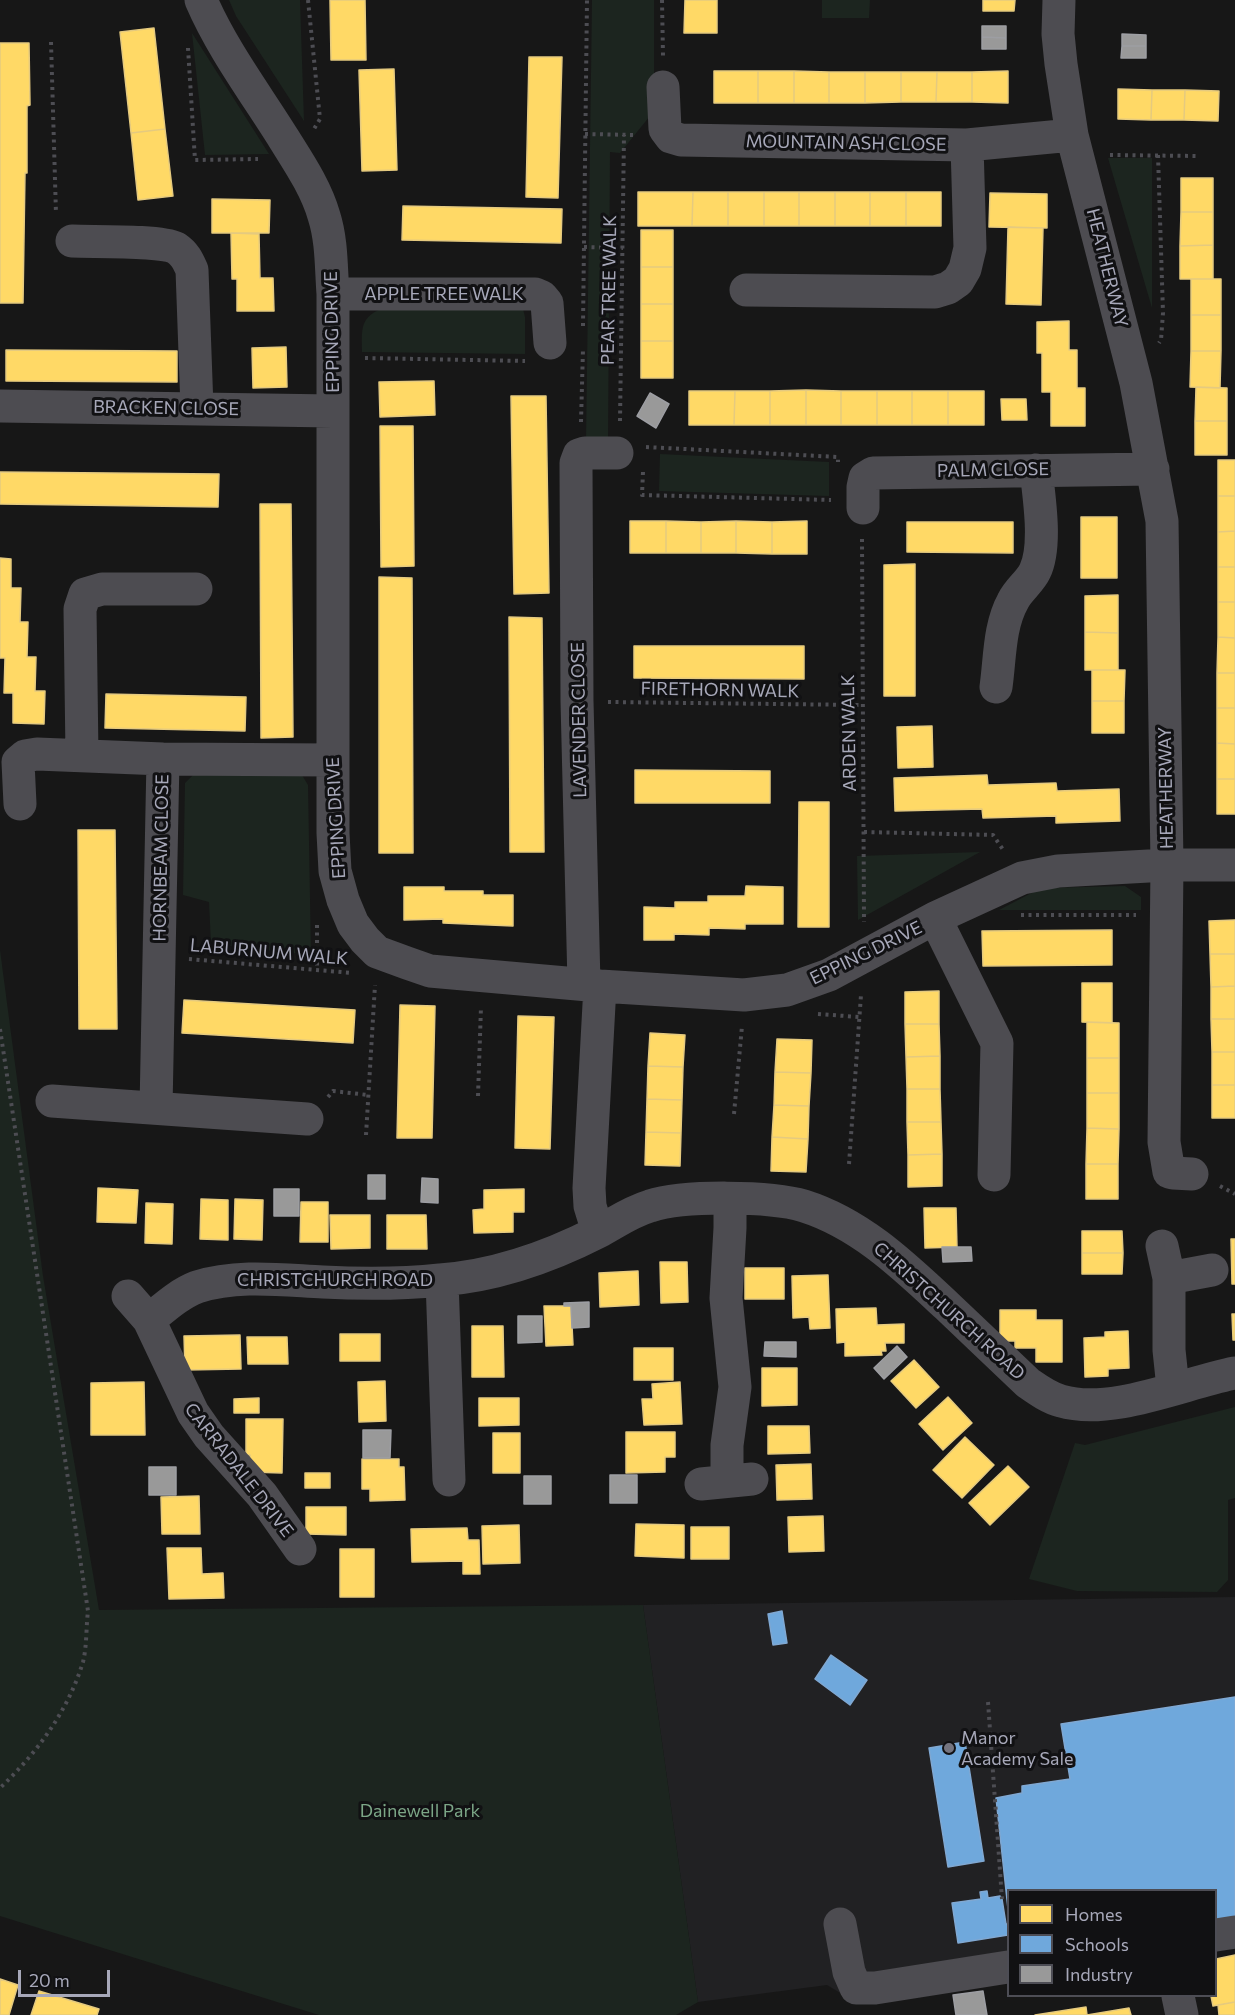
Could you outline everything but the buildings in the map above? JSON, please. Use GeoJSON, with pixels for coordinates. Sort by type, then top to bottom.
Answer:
{"type":"FeatureCollection","features":[{"type":"Feature","properties":{"kind":"street","name":"EPPING DRIVE"},"geometry":{"type":"LineString","coordinates":[[201,0],[229,51],[297,159],[316,194],[325,217],[329,238],[333,294],[332,760],[335,871],[353,924],[365,940],[377,963],[430,971],[744,995],[787,990],[829,975],[935,918],[1022,878],[1058,871],[1167,865],[1235,865]]}},
{"type":"Feature","properties":{"kind":"street","name":"HEATHERWAY"},"geometry":{"type":"LineString","coordinates":[[1059,0],[1058,34],[1074,145],[1087,187],[1136,383],[1162,521],[1167,865],[1164,1142],[1169,1172],[1192,1174]]}},
{"type":"Feature","properties":{"kind":"street"},"geometry":{"type":"LineString","coordinates":[[663,87],[665,129],[671,137]]}},
{"type":"Feature","properties":{"kind":"street","name":"MOUNTAIN ASH CLOSE"},"geometry":{"type":"LineString","coordinates":[[671,137],[681,140],[1074,145]]}},
{"type":"Feature","properties":{"kind":"street"},"geometry":{"type":"LineString","coordinates":[[746,290],[935,292],[948,288],[958,280],[965,269],[970,248],[966,145]]}},
{"type":"Feature","properties":{"kind":"street"},"geometry":{"type":"LineString","coordinates":[[72,241],[158,244],[174,247],[186,256],[192,270],[197,408]]}},
{"type":"Feature","properties":{"kind":"street","name":"APPLE TREE WALK"},"geometry":{"type":"LineString","coordinates":[[333,294],[535,294],[547,303],[550,355]]}},
{"type":"Feature","properties":{"kind":"street","name":"BRACKEN CLOSE"},"geometry":{"type":"LineString","coordinates":[[0,406],[333,411]]}},
{"type":"Feature","properties":{"kind":"street"},"geometry":{"type":"LineString","coordinates":[[579,455],[635,449]]}},
{"type":"Feature","properties":{"kind":"street","name":"LAVENDER CLOSE"},"geometry":{"type":"LineString","coordinates":[[579,455],[576,463],[578,701],[592,985],[589,1188],[590,1206],[598,1232]]}},
{"type":"Feature","properties":{"kind":"street","name":"PALM CLOSE"},"geometry":{"type":"LineString","coordinates":[[849,504],[863,487],[865,478],[873,473],[1153,469]]}},
{"type":"Feature","properties":{"kind":"street"},"geometry":{"type":"LineString","coordinates":[[996,687],[1005,618],[1014,599],[1035,571],[1039,552],[1042,525],[1036,470]]}},
{"type":"Feature","properties":{"kind":"street"},"geometry":{"type":"LineString","coordinates":[[82,755],[80,609],[85,594],[102,589],[196,589]]}},
{"type":"Feature","properties":{"kind":"street","name":"HORNBEAM CLOSE"},"geometry":{"type":"LineString","coordinates":[[20,804],[18,762],[25,756],[37,754],[163,759],[332,760]]}},
{"type":"Feature","properties":{"kind":"street","name":"HORNBEAM CLOSE"},"geometry":{"type":"LineString","coordinates":[[156,1108],[163,759]]}},
{"type":"Feature","properties":{"kind":"street"},"geometry":{"type":"LineString","coordinates":[[935,918],[997,1043],[994,1175]]}},
{"type":"Feature","properties":{"kind":"street"},"geometry":{"type":"LineString","coordinates":[[52,1101],[308,1119]]}},
{"type":"Feature","properties":{"kind":"street"},"geometry":{"type":"LineString","coordinates":[[726,1481],[727,1444],[735,1387],[726,1298],[730,1199]]}},
{"type":"Feature","properties":{"kind":"street","name":"CHRISTCHURCH ROAD"},"geometry":{"type":"LineString","coordinates":[[149,1320],[180,1295],[217,1282],[242,1279],[335,1283],[442,1280],[517,1265],[546,1255],[651,1205],[685,1200],[777,1201],[804,1206],[838,1220],[869,1238],[910,1272],[1028,1383],[1053,1398],[1081,1404],[1129,1401],[1235,1373]]}},
{"type":"Feature","properties":{"kind":"street"},"geometry":{"type":"LineString","coordinates":[[1162,1246],[1169,1278],[1169,1350],[1173,1388]]}},
{"type":"Feature","properties":{"kind":"street"},"geometry":{"type":"LineString","coordinates":[[1169,1278],[1212,1270]]}},
{"type":"Feature","properties":{"kind":"street"},"geometry":{"type":"LineString","coordinates":[[442,1280],[449,1480]]}},
{"type":"Feature","properties":{"kind":"street","name":"CARRADALE DRIVE"},"geometry":{"type":"LineString","coordinates":[[128,1296],[149,1320],[193,1413],[209,1436],[262,1495],[300,1549]]}},
{"type":"Feature","properties":{"kind":"street"},"geometry":{"type":"LineString","coordinates":[[840,1924],[849,1972],[856,1988],[875,1988],[1007,1967]]}},
{"type":"Feature","properties":{"kind":"street"},"geometry":{"type":"LineString","coordinates":[[1217,1935],[1235,1932]]}},
{"type":"Feature","properties":{"kind":"street"},"geometry":{"type":"LineString","coordinates":[[1178,1997],[1182,2015]]}},
{"type":"Feature","properties":{"kind":"path"},"geometry":{"type":"LineString","coordinates":[[187,42],[195,160],[297,159],[320,119],[308,0]]}},
{"type":"Feature","properties":{"kind":"path","name":"PEAR TREE WALK"},"geometry":{"type":"LineString","coordinates":[[583,327],[587,0]]}},
{"type":"Feature","properties":{"kind":"path"},"geometry":{"type":"LineString","coordinates":[[662,0],[663,87]]}},
{"type":"Feature","properties":{"kind":"path"},"geometry":{"type":"LineString","coordinates":[[51,42],[57,225],[72,241]]}},
{"type":"Feature","properties":{"kind":"path"},"geometry":{"type":"LineString","coordinates":[[585,134],[671,137]]}},
{"type":"Feature","properties":{"kind":"path","name":"PEAR TREE WALK"},"geometry":{"type":"LineString","coordinates":[[624,135],[623,248],[635,449]]}},
{"type":"Feature","properties":{"kind":"path"},"geometry":{"type":"LineString","coordinates":[[1074,145],[1158,155],[1198,156]]}},
{"type":"Feature","properties":{"kind":"path"},"geometry":{"type":"LineString","coordinates":[[1136,383],[1161,340],[1163,313],[1158,155]]}},
{"type":"Feature","properties":{"kind":"path"},"geometry":{"type":"LineString","coordinates":[[584,247],[623,248]]}},
{"type":"Feature","properties":{"kind":"path"},"geometry":{"type":"LineString","coordinates":[[579,455],[583,338]]}},
{"type":"Feature","properties":{"kind":"path"},"geometry":{"type":"LineString","coordinates":[[333,357],[550,355],[583,362]]}},
{"type":"Feature","properties":{"kind":"path"},"geometry":{"type":"LineString","coordinates":[[837,468],[838,457],[635,449],[642,495],[849,504]]}},
{"type":"Feature","properties":{"kind":"path","name":"ARDEN WALK"},"geometry":{"type":"LineString","coordinates":[[849,504],[862,705],[864,832],[864,957],[849,1164]]}},
{"type":"Feature","properties":{"kind":"path","name":"FIRETHORN WALK"},"geometry":{"type":"LineString","coordinates":[[578,701],[862,705]]}},
{"type":"Feature","properties":{"kind":"path"},"geometry":{"type":"LineString","coordinates":[[864,832],[993,835],[1022,878]]}},
{"type":"Feature","properties":{"kind":"path"},"geometry":{"type":"LineString","coordinates":[[979,896],[992,915],[1167,915]]}},
{"type":"Feature","properties":{"kind":"path","name":"LABURNUM WALK"},"geometry":{"type":"LineString","coordinates":[[159,956],[377,963]]}},
{"type":"Feature","properties":{"kind":"path"},"geometry":{"type":"LineString","coordinates":[[366,1135],[377,963]]}},
{"type":"Feature","properties":{"kind":"path"},"geometry":{"type":"LineString","coordinates":[[478,1096],[482,975]]}},
{"type":"Feature","properties":{"kind":"path"},"geometry":{"type":"LineString","coordinates":[[734,1114],[744,995]]}},
{"type":"Feature","properties":{"kind":"path"},"geometry":{"type":"LineString","coordinates":[[0,1029],[87,1611],[83,1660],[61,1714],[26,1763],[0,1788]]}},
{"type":"Feature","properties":{"kind":"path"},"geometry":{"type":"LineString","coordinates":[[988,1702],[1002,1899]]}},
{"type":"Feature","properties":{"kind":"shaded area","name":"Manor Academy Sale"},"geometry":{"type":"Polygon","coordinates":[[[1235,1597],[1235,1937],[1217,1940],[1217,1889],[1007,1889],[1007,1970],[842,1994],[827,1985],[698,2002],[643,1605],[1235,1597]]]}},
{"type":"Feature","properties":{"kind":"green space"},"geometry":{"type":"Polygon","coordinates":[[[229,0],[300,0],[304,121],[236,16],[229,0]]]}},
{"type":"Feature","properties":{"kind":"green space"},"geometry":{"type":"Polygon","coordinates":[[[592,0],[654,0],[654,111],[620,153],[610,152],[608,443],[586,442],[592,0]]]}},
{"type":"Feature","properties":{"kind":"green space"},"geometry":{"type":"Polygon","coordinates":[[[822,0],[870,0],[869,18],[822,18],[822,0]]]}},
{"type":"Feature","properties":{"kind":"green space"},"geometry":{"type":"Polygon","coordinates":[[[192,33],[269,154],[205,155],[192,33]]]}},
{"type":"Feature","properties":{"kind":"green space"},"geometry":{"type":"Polygon","coordinates":[[[1108,158],[1152,158],[1152,308],[1108,158]]]}},
{"type":"Feature","properties":{"kind":"green space"},"geometry":{"type":"Polygon","coordinates":[[[381,309],[523,309],[525,354],[362,352],[362,332],[365,321],[381,309]]]}},
{"type":"Feature","properties":{"kind":"green space"},"geometry":{"type":"Polygon","coordinates":[[[660,454],[829,462],[829,496],[659,491],[660,454]]]}},
{"type":"Feature","properties":{"kind":"green space"},"geometry":{"type":"Polygon","coordinates":[[[197,771],[302,775],[308,785],[311,955],[211,944],[209,902],[183,895],[185,783],[197,771]]]}},
{"type":"Feature","properties":{"kind":"green space"},"geometry":{"type":"Polygon","coordinates":[[[980,852],[858,920],[857,856],[980,852]]]}},
{"type":"Feature","properties":{"kind":"green space"},"geometry":{"type":"Polygon","coordinates":[[[1125,886],[1141,897],[1141,910],[999,910],[1041,888],[1125,886]]]}},
{"type":"Feature","properties":{"kind":"green space","name":"Dainewell Park"},"geometry":{"type":"Polygon","coordinates":[[[0,950],[43,1276],[99,1610],[643,1605],[698,2002],[676,2015],[319,2015],[0,1916],[0,950]]]}},
{"type":"Feature","properties":{"kind":"green space"},"geometry":{"type":"Polygon","coordinates":[[[1235,1407],[1235,1498],[1228,1500],[1228,1580],[1217,1592],[1077,1591],[1029,1579],[1075,1443],[1085,1445],[1235,1407]]]}},
{"type":"Feature","properties":{"kind":"place","name":"Manor Academy Sale"},"geometry":{"type":"Point","coordinates":[949,1748]}}]}
